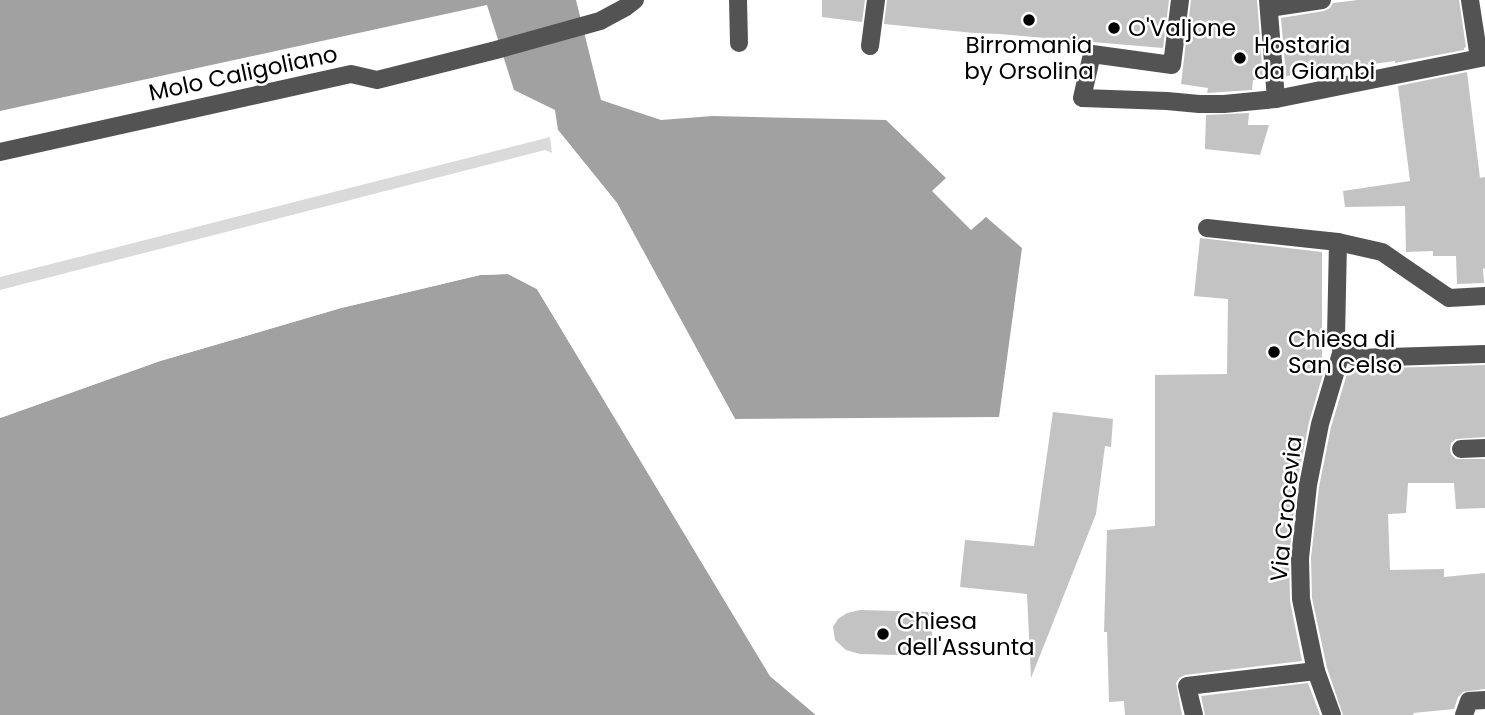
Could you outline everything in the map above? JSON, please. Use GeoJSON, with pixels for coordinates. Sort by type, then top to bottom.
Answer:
{"type":"FeatureCollection","features":[{"type":"Feature","properties":{"kind":"street","name":"Molo Caligoliano"},"geometry":{"type":"LineString","coordinates":[[0,152],[351,74],[377,80],[600,21],[635,0]]}},
{"type":"Feature","properties":{"kind":"street"},"geometry":{"type":"LineString","coordinates":[[738,0],[739,43]]}},
{"type":"Feature","properties":{"kind":"street"},"geometry":{"type":"LineString","coordinates":[[870,46],[876,0]]}},
{"type":"Feature","properties":{"kind":"street"},"geometry":{"type":"LineString","coordinates":[[1180,0],[1172,65],[1092,54],[1082,98],[1199,104],[1276,99],[1482,58],[1470,0]]}},
{"type":"Feature","properties":{"kind":"street"},"geometry":{"type":"LineString","coordinates":[[1276,99],[1268,4],[1322,0]]}},
{"type":"Feature","properties":{"kind":"street"},"geometry":{"type":"LineString","coordinates":[[1207,228],[1338,243],[1382,252],[1449,298],[1485,296]]}},
{"type":"Feature","properties":{"kind":"street"},"geometry":{"type":"LineString","coordinates":[[1338,243],[1336,337],[1342,350],[1357,358],[1485,354]]}},
{"type":"Feature","properties":{"kind":"street","name":"Via Crocevia"},"geometry":{"type":"LineString","coordinates":[[1332,715],[1316,671],[1301,599],[1300,558],[1308,485],[1320,425],[1342,350]]}},
{"type":"Feature","properties":{"kind":"street"},"geometry":{"type":"LineString","coordinates":[[1461,449],[1485,448]]}},
{"type":"Feature","properties":{"kind":"street"},"geometry":{"type":"LineString","coordinates":[[1194,715],[1187,687],[1316,671]]}},
{"type":"Feature","properties":{"kind":"street"},"geometry":{"type":"LineString","coordinates":[[1464,715],[1469,701],[1485,700]]}},
{"type":"Feature","properties":{"kind":"shaded area"},"geometry":{"type":"Polygon","coordinates":[[[0,0],[576,0],[601,100],[661,120],[713,116],[886,120],[946,178],[932,191],[971,230],[986,217],[1022,248],[999,417],[735,419],[617,203],[558,130],[555,110],[514,90],[487,5],[0,111],[0,0]]]}},
{"type":"Feature","properties":{"kind":"shaded area"},"geometry":{"type":"Polygon","coordinates":[[[550,137],[552,153],[545,150],[0,290],[0,277],[550,137]]]}},
{"type":"Feature","properties":{"kind":"shaded area"},"geometry":{"type":"Polygon","coordinates":[[[508,274],[537,289],[770,676],[816,715],[0,715],[0,418],[160,361],[341,308],[480,275],[508,274]]]}},
{"type":"Feature","properties":{"kind":"pier"},"geometry":{"type":"Polygon","coordinates":[[[558,130],[617,203],[735,419],[732,420],[615,204],[556,133],[558,130]]]}},
{"type":"Feature","properties":{"kind":"pier"},"geometry":{"type":"Polygon","coordinates":[[[479,271],[509,271],[540,287],[773,674],[819,715],[770,676],[537,289],[508,274],[480,275],[341,308],[160,361],[0,418],[0,414],[159,357],[340,305],[479,271]]]}},
{"type":"Feature","properties":{"kind":"building"},"geometry":{"type":"Polygon","coordinates":[[[822,0],[865,0],[862,22],[822,17],[822,0]]]}},
{"type":"Feature","properties":{"kind":"building"},"geometry":{"type":"Polygon","coordinates":[[[887,0],[1169,0],[1163,48],[884,24],[887,0]]]}},
{"type":"Feature","properties":{"kind":"building"},"geometry":{"type":"Polygon","coordinates":[[[1191,0],[1257,0],[1263,79],[1253,80],[1252,90],[1207,93],[1208,88],[1181,84],[1191,0]]]}},
{"type":"Feature","properties":{"kind":"building"},"geometry":{"type":"Polygon","coordinates":[[[1358,0],[1459,0],[1466,47],[1464,50],[1395,63],[1286,76],[1281,18],[1324,11],[1333,3],[1358,0]]]}},
{"type":"Feature","properties":{"kind":"building"},"geometry":{"type":"Polygon","coordinates":[[[1467,72],[1480,178],[1485,177],[1485,269],[1483,268],[1484,283],[1457,284],[1456,256],[1433,256],[1433,251],[1406,252],[1405,206],[1345,207],[1343,191],[1410,181],[1398,86],[1467,72]]]}},
{"type":"Feature","properties":{"kind":"building"},"geometry":{"type":"Polygon","coordinates":[[[1249,113],[1248,125],[1269,125],[1260,155],[1205,149],[1206,115],[1249,113]]]}},
{"type":"Feature","properties":{"kind":"building"},"geometry":{"type":"Polygon","coordinates":[[[1200,238],[1322,252],[1322,368],[1325,367],[1309,422],[1297,483],[1289,557],[1290,601],[1302,661],[1185,675],[1176,683],[1182,715],[1125,715],[1124,701],[1109,702],[1107,632],[1104,632],[1107,530],[1155,526],[1155,375],[1227,374],[1228,299],[1194,296],[1200,238]]]}},
{"type":"Feature","properties":{"kind":"building"},"geometry":{"type":"Polygon","coordinates":[[[1485,365],[1485,437],[1456,439],[1451,443],[1450,449],[1456,459],[1485,459],[1485,508],[1456,509],[1454,483],[1408,483],[1406,513],[1388,514],[1390,570],[1444,569],[1444,577],[1485,573],[1485,689],[1463,692],[1454,709],[1413,713],[1414,715],[1343,715],[1327,668],[1312,598],[1311,558],[1319,487],[1331,427],[1349,367],[1357,369],[1485,365]]]}},
{"type":"Feature","properties":{"kind":"building"},"geometry":{"type":"Polygon","coordinates":[[[1053,412],[1113,419],[1111,447],[1105,446],[1096,514],[1031,678],[1027,594],[960,587],[965,540],[1034,546],[1053,412]]]}},
{"type":"Feature","properties":{"kind":"building","name":"Chiesa dell'Assunta"},"geometry":{"type":"Polygon","coordinates":[[[860,610],[932,612],[932,656],[860,654],[846,650],[835,640],[833,627],[838,619],[847,613],[860,610]]]}},
{"type":"Feature","properties":{"kind":"building"},"geometry":{"type":"Polygon","coordinates":[[[1308,683],[1320,715],[1205,715],[1201,696],[1308,683]]]}},
{"type":"Feature","properties":{"kind":"place","name":"Birromania by Orsolina"},"geometry":{"type":"Point","coordinates":[1029,20]}},
{"type":"Feature","properties":{"kind":"place","name":"O'Valjone"},"geometry":{"type":"Point","coordinates":[1114,28]}},
{"type":"Feature","properties":{"kind":"place","name":"Hostaria da Giambi"},"geometry":{"type":"Point","coordinates":[1240,58]}},
{"type":"Feature","properties":{"kind":"place","name":"Chiesa di San Celso"},"geometry":{"type":"Point","coordinates":[1274,352]}},
{"type":"Feature","properties":{"kind":"place","name":"Chiesa dell'Assunta"},"geometry":{"type":"Point","coordinates":[883,634]}}]}
